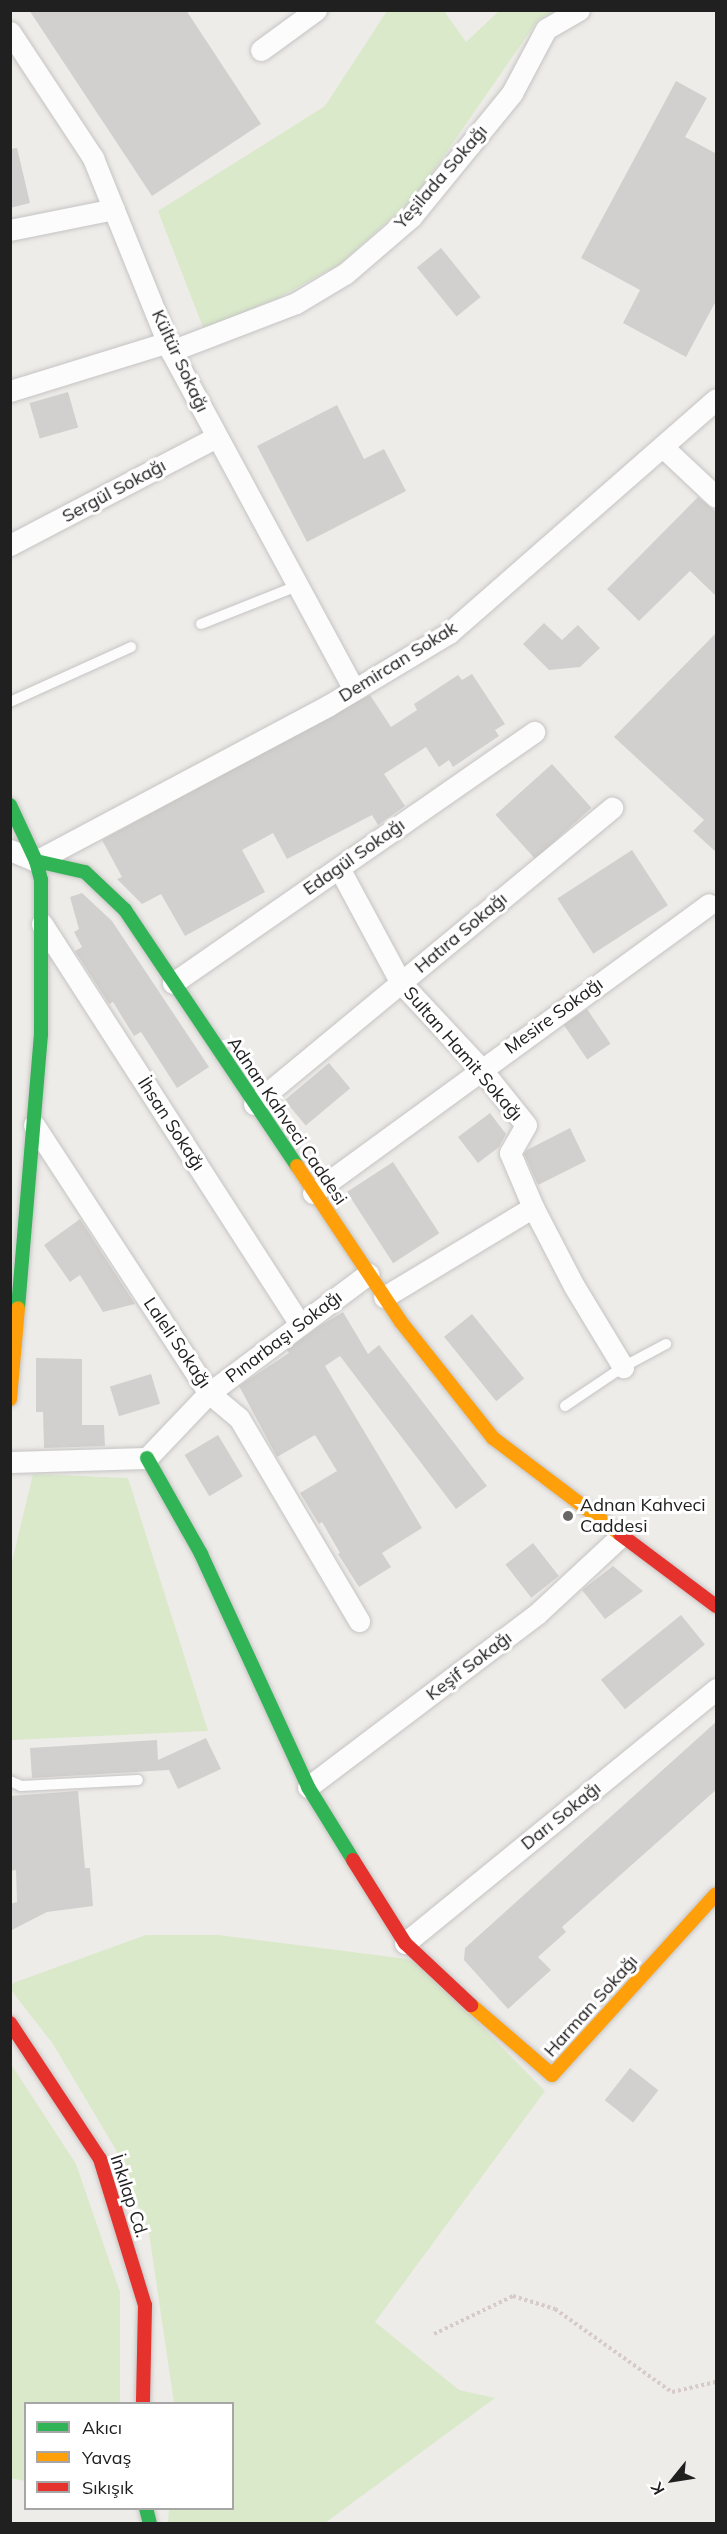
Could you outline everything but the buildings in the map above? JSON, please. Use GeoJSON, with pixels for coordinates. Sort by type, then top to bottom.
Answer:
{"type":"FeatureCollection","features":[{"type":"Feature","properties":{"kind":"street"},"geometry":{"type":"LineString","coordinates":[[261,50],[316,10]]}},
{"type":"Feature","properties":{"kind":"street","name":"Yeşilada Sokağı"},"geometry":{"type":"LineString","coordinates":[[10,391],[170,347],[296,303],[346,273],[411,217],[512,93],[546,29],[579,10]]}},
{"type":"Feature","properties":{"kind":"street","name":"Kültür Sokağı"},"geometry":{"type":"LineString","coordinates":[[10,32],[93,158],[170,347],[354,690]]}},
{"type":"Feature","properties":{"kind":"street"},"geometry":{"type":"LineString","coordinates":[[10,230],[114,209]]}},
{"type":"Feature","properties":{"kind":"street","name":"Demircan Sokak"},"geometry":{"type":"LineString","coordinates":[[36,861],[354,690],[448,633],[717,399]]}},
{"type":"Feature","properties":{"kind":"street","name":"Sergül Sokağı"},"geometry":{"type":"LineString","coordinates":[[10,545],[217,437]]}},
{"type":"Feature","properties":{"kind":"street"},"geometry":{"type":"LineString","coordinates":[[663,447],[717,497]]}},
{"type":"Feature","properties":{"kind":"street","name":"Edagül Sokağı"},"geometry":{"type":"LineString","coordinates":[[173,983],[534,732]]}},
{"type":"Feature","properties":{"kind":"street"},"geometry":{"type":"LineString","coordinates":[[10,805],[36,861],[41,880],[41,1034],[10,1398]]}},
{"type":"Feature","properties":{"kind":"street","name":"Hatıra Sokağı"},"geometry":{"type":"LineString","coordinates":[[254,1104],[612,808]]}},
{"type":"Feature","properties":{"kind":"street"},"geometry":{"type":"LineString","coordinates":[[10,850],[36,861]]}},
{"type":"Feature","properties":{"kind":"street","name":"Adnan Kahveci Caddesi"},"geometry":{"type":"LineString","coordinates":[[36,861],[86,873],[125,910],[384,1297],[493,1438],[717,1606]]}},
{"type":"Feature","properties":{"kind":"street","name":"Sultan Hamit Sokağı"},"geometry":{"type":"LineString","coordinates":[[339,868],[401,983],[482,1070],[526,1125],[510,1153],[533,1207],[574,1286],[623,1367]]}},
{"type":"Feature","properties":{"kind":"street","name":"Mesire Sokağı"},"geometry":{"type":"LineString","coordinates":[[313,1193],[709,903]]}},
{"type":"Feature","properties":{"kind":"street","name":"İhsan Sokağı"},"geometry":{"type":"LineString","coordinates":[[41,923],[300,1324]]}},
{"type":"Feature","properties":{"kind":"street","name":"Laleli Sokağı"},"geometry":{"type":"LineString","coordinates":[[34,1125],[209,1393],[239,1418],[359,1621]]}},
{"type":"Feature","properties":{"kind":"street"},"geometry":{"type":"LineString","coordinates":[[384,1297],[533,1207]]}},
{"type":"Feature","properties":{"kind":"street","name":"Pınarbaşı Sokağı"},"geometry":{"type":"LineString","coordinates":[[147,1458],[209,1393],[368,1274]]}},
{"type":"Feature","properties":{"kind":"street"},"geometry":{"type":"LineString","coordinates":[[10,1462],[147,1458],[201,1554],[246,1646],[308,1787],[405,1944]]}},
{"type":"Feature","properties":{"kind":"street","name":"Keşif Sokağı"},"geometry":{"type":"LineString","coordinates":[[308,1787],[538,1613],[622,1535]]}},
{"type":"Feature","properties":{"kind":"street","name":"Darı Sokağı"},"geometry":{"type":"LineString","coordinates":[[405,1944],[717,1689]]}},
{"type":"Feature","properties":{"kind":"street","name":"Harman Sokağı"},"geometry":{"type":"LineString","coordinates":[[405,1944],[505,2037],[552,2075],[717,1894]]}},
{"type":"Feature","properties":{"kind":"street","name":"İnkılap Cd."},"geometry":{"type":"LineString","coordinates":[[10,2023],[100,2159],[145,2305],[143,2402]]}},
{"type":"Feature","properties":{"kind":"lane"},"geometry":{"type":"LineString","coordinates":[[201,624],[297,586]]}},
{"type":"Feature","properties":{"kind":"lane"},"geometry":{"type":"LineString","coordinates":[[10,702],[131,647]]}},
{"type":"Feature","properties":{"kind":"lane"},"geometry":{"type":"LineString","coordinates":[[565,1406],[623,1367],[666,1344]]}},
{"type":"Feature","properties":{"kind":"lane"},"geometry":{"type":"LineString","coordinates":[[10,1781],[21,1786],[138,1780]]}},
{"type":"Feature","properties":{"kind":"path"},"geometry":{"type":"LineString","coordinates":[[434,2334],[513,2296],[555,2309],[672,2392],[717,2382]]}},
{"type":"Feature","properties":{"kind":"green space"},"geometry":{"type":"Polygon","coordinates":[[[387,11],[444,11],[466,42],[499,11],[555,11],[538,20],[416,196],[340,264],[278,298],[204,330],[158,211],[325,106],[387,11]]]}},
{"type":"Feature","properties":{"kind":"green space"},"geometry":{"type":"Polygon","coordinates":[[[33,1474],[128,1478],[208,1731],[11,1740],[11,1566],[33,1474]]]}},
{"type":"Feature","properties":{"kind":"green space"},"geometry":{"type":"Polygon","coordinates":[[[146,1935],[218,1935],[407,1959],[422,1966],[545,2091],[375,2322],[459,2390],[495,2398],[325,2523],[168,2522],[169,2510],[234,2510],[234,2402],[174,2402],[149,2233],[116,2150],[53,2044],[11,1990],[13,1983],[146,1935]]]}},
{"type":"Feature","properties":{"kind":"green space"},"geometry":{"type":"Polygon","coordinates":[[[11,2064],[76,2164],[120,2292],[120,2402],[24,2402],[24,2481],[10,2478],[11,2064]]]}},
{"type":"Feature","properties":{"kind":"traffic: fast"},"geometry":{"type":"LineString","coordinates":[[10,805],[36,861],[41,880],[41,1034],[18,1308]]}},
{"type":"Feature","properties":{"kind":"traffic: fast"},"geometry":{"type":"LineString","coordinates":[[36,861],[85,872],[125,910],[297,1166]]}},
{"type":"Feature","properties":{"kind":"traffic: fast"},"geometry":{"type":"LineString","coordinates":[[147,1458],[201,1554],[308,1787],[353,1860]]}},
{"type":"Feature","properties":{"kind":"traffic: fast"},"geometry":{"type":"LineString","coordinates":[[146,2510],[150,2524]]}},
{"type":"Feature","properties":{"kind":"traffic: slow"},"geometry":{"type":"LineString","coordinates":[[297,1166],[401,1322],[493,1438],[620,1534]]}},
{"type":"Feature","properties":{"kind":"traffic: slow"},"geometry":{"type":"LineString","coordinates":[[10,1399],[18,1308]]}},
{"type":"Feature","properties":{"kind":"traffic: slow"},"geometry":{"type":"LineString","coordinates":[[471,2005],[552,2075],[716,1894]]}},
{"type":"Feature","properties":{"kind":"traffic: jam"},"geometry":{"type":"LineString","coordinates":[[620,1534],[716,1606]]}},
{"type":"Feature","properties":{"kind":"traffic: jam"},"geometry":{"type":"LineString","coordinates":[[353,1860],[405,1943],[471,2005]]}},
{"type":"Feature","properties":{"kind":"traffic: jam"},"geometry":{"type":"LineString","coordinates":[[10,2023],[100,2159],[145,2305],[143,2402]]}},
{"type":"Feature","properties":{"kind":"place","name":"Adnan Kahveci Caddesi"},"geometry":{"type":"Point","coordinates":[568,1516]}}]}
